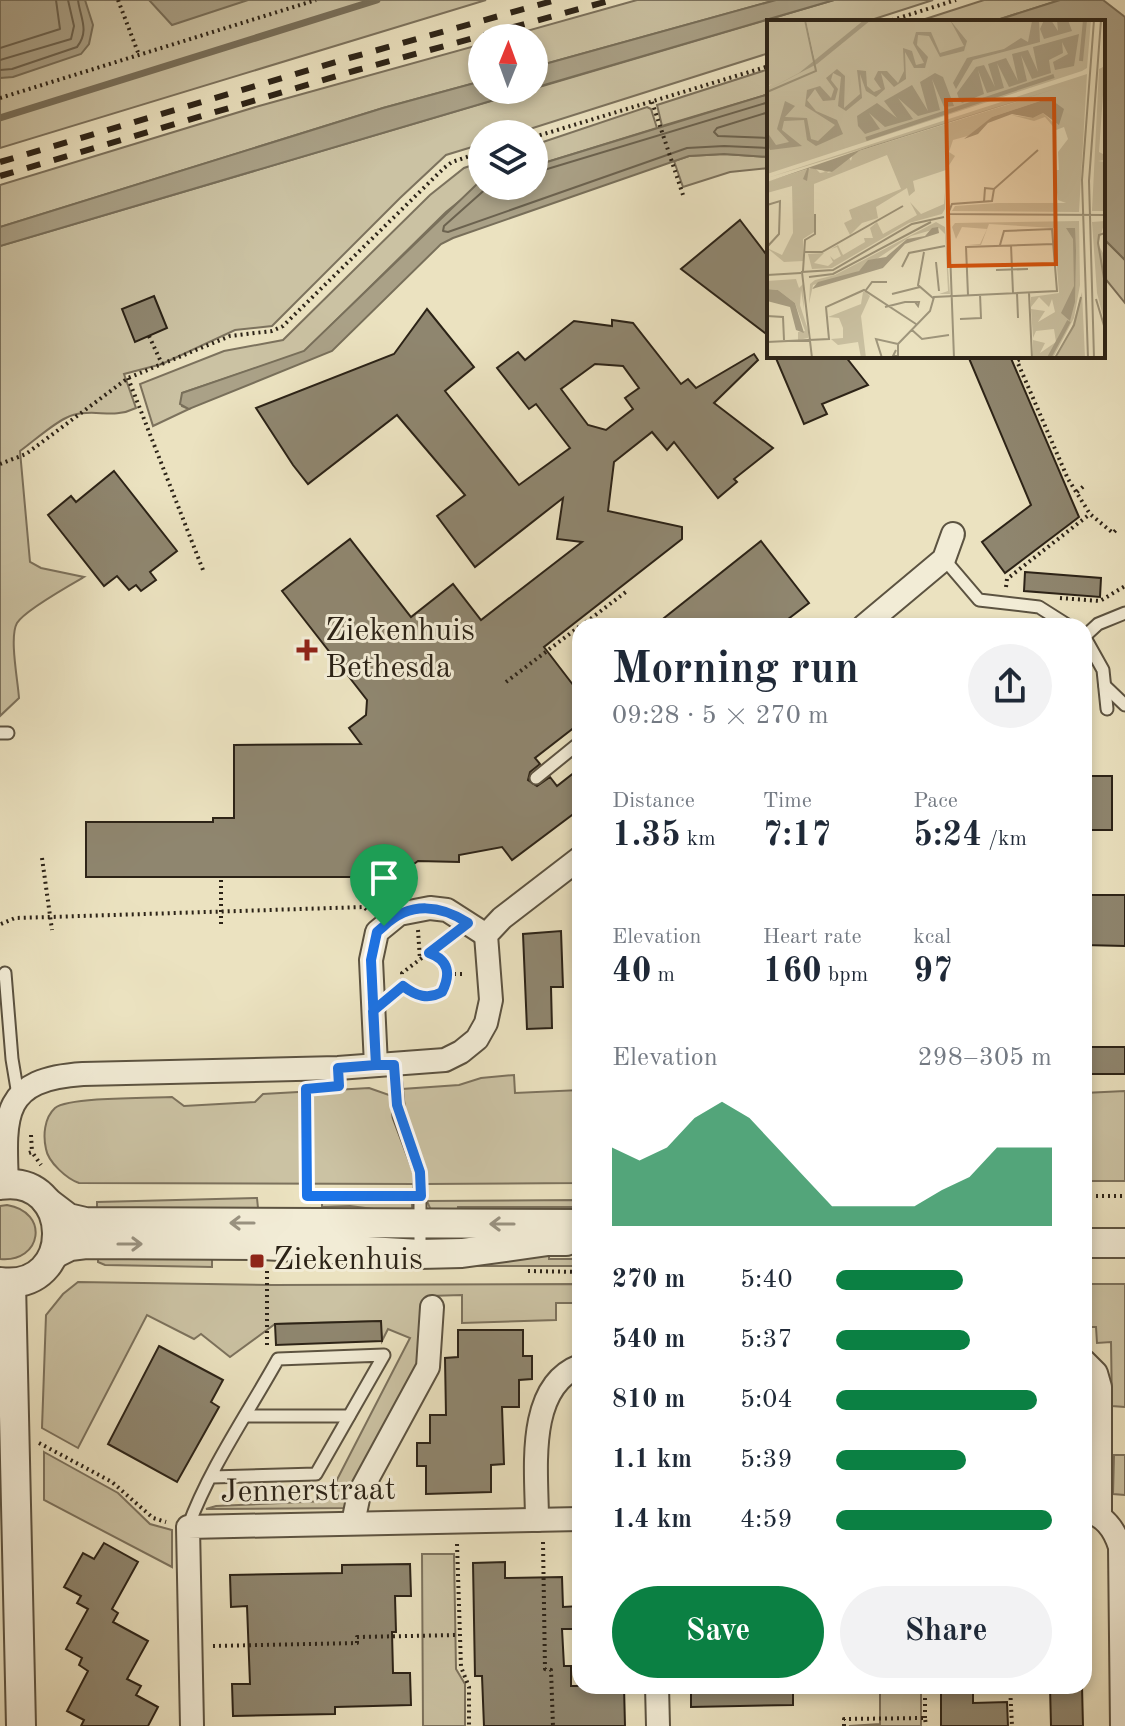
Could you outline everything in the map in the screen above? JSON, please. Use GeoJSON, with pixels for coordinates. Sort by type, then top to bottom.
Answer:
{"type":"FeatureCollection","features":[{"type":"Feature","properties":{"kind":"street"},"geometry":{"type":"LineString","coordinates":[[874,618],[944,559],[953,534]]}},
{"type":"Feature","properties":{"kind":"street"},"geometry":{"type":"LineString","coordinates":[[477,929],[502,918],[572,864]]}},
{"type":"Feature","properties":{"kind":"street"},"geometry":{"type":"LineString","coordinates":[[385,1065],[373,1011],[372,945],[377,932],[399,914],[430,908],[447,910],[477,929],[491,1000],[486,1023],[477,1039],[461,1052],[445,1060],[385,1065],[68,1075],[32,1084],[18,1095],[9,1121],[4,1184],[36,1192],[68,1218],[85,1222],[572,1224]]}},
{"type":"Feature","properties":{"kind":"street"},"geometry":{"type":"LineString","coordinates":[[21,1726],[16,1440],[5,1283],[29,1279],[44,1269],[54,1254],[58,1227],[47,1202]]}},
{"type":"Feature","properties":{"kind":"street"},"geometry":{"type":"LineString","coordinates":[[1092,1224],[1125,1224]]}},
{"type":"Feature","properties":{"kind":"street"},"geometry":{"type":"LineString","coordinates":[[54,1254],[70,1246],[111,1244],[262,1245],[420,1254],[462,1253],[548,1241],[572,1241]]}},
{"type":"Feature","properties":{"kind":"street"},"geometry":{"type":"LineString","coordinates":[[1092,1243],[1125,1243]]}},
{"type":"Feature","properties":{"kind":"street"},"geometry":{"type":"LineString","coordinates":[[353,1523],[359,1494],[428,1367],[432,1307]]}},
{"type":"Feature","properties":{"kind":"street"},"geometry":{"type":"LineString","coordinates":[[540,1520],[538,1429],[541,1411],[560,1379],[572,1369]]}},
{"type":"Feature","properties":{"kind":"street"},"geometry":{"type":"LineString","coordinates":[[1092,1369],[1100,1387],[1092,1513],[1116,1534],[1120,1547],[1122,1726]]}},
{"type":"Feature","properties":{"kind":"street","name":"Jennerstraat"},"geometry":{"type":"LineString","coordinates":[[192,1726],[188,1527],[572,1519]]}},
{"type":"Feature","properties":{"kind":"street"},"geometry":{"type":"LineString","coordinates":[[657,1694],[658,1726]]}},
{"type":"Feature","properties":{"kind":"lane"},"geometry":{"type":"LineString","coordinates":[[944,559],[979,600],[1001,598],[1039,607],[1056,618]]}},
{"type":"Feature","properties":{"kind":"lane"},"geometry":{"type":"LineString","coordinates":[[1092,629],[1125,613]]}},
{"type":"Feature","properties":{"kind":"lane"},"geometry":{"type":"LineString","coordinates":[[1092,650],[1103,670],[1107,709]]}},
{"type":"Feature","properties":{"kind":"lane"},"geometry":{"type":"LineString","coordinates":[[1105,686],[1125,705]]}},
{"type":"Feature","properties":{"kind":"lane"},"geometry":{"type":"LineString","coordinates":[[536,778],[572,747]]}},
{"type":"Feature","properties":{"kind":"lane"},"geometry":{"type":"LineString","coordinates":[[5,973],[18,1095]]}},
{"type":"Feature","properties":{"kind":"lane"},"geometry":{"type":"LineString","coordinates":[[385,1065],[399,1116],[420,1172],[420,1254]]}},
{"type":"Feature","properties":{"kind":"lane"},"geometry":{"type":"LineString","coordinates":[[188,1527],[212,1477],[278,1359],[384,1355],[316,1474],[212,1477]]}},
{"type":"Feature","properties":{"kind":"lane"},"geometry":{"type":"LineString","coordinates":[[246,1416],[349,1416]]}},
{"type":"Feature","properties":{"kind":"path"},"geometry":{"type":"LineString","coordinates":[[118,0],[139,55]]}},
{"type":"Feature","properties":{"kind":"path"},"geometry":{"type":"LineString","coordinates":[[0,98],[316,0]]}},
{"type":"Feature","properties":{"kind":"path"},"geometry":{"type":"LineString","coordinates":[[892,20],[956,0]]}},
{"type":"Feature","properties":{"kind":"path"},"geometry":{"type":"LineString","coordinates":[[548,133],[767,67]]}},
{"type":"Feature","properties":{"kind":"path"},"geometry":{"type":"LineString","coordinates":[[652,101],[683,195]]}},
{"type":"Feature","properties":{"kind":"path"},"geometry":{"type":"LineString","coordinates":[[0,464],[26,454],[128,378],[230,336],[272,331],[283,326],[444,168],[468,157]]}},
{"type":"Feature","properties":{"kind":"path"},"geometry":{"type":"LineString","coordinates":[[149,336],[162,364]]}},
{"type":"Feature","properties":{"kind":"path"},"geometry":{"type":"LineString","coordinates":[[1021,358],[1017,361],[1068,479],[1090,514],[1113,533],[1118,528]]}},
{"type":"Feature","properties":{"kind":"path"},"geometry":{"type":"LineString","coordinates":[[128,378],[203,570]]}},
{"type":"Feature","properties":{"kind":"path"},"geometry":{"type":"LineString","coordinates":[[1077,492],[1085,485]]}},
{"type":"Feature","properties":{"kind":"path"},"geometry":{"type":"LineString","coordinates":[[1001,598],[1007,579],[1090,514]]}},
{"type":"Feature","properties":{"kind":"path"},"geometry":{"type":"LineString","coordinates":[[1053,597],[1100,601],[1125,586]]}},
{"type":"Feature","properties":{"kind":"path"},"geometry":{"type":"LineString","coordinates":[[591,618],[627,591]]}},
{"type":"Feature","properties":{"kind":"path"},"geometry":{"type":"LineString","coordinates":[[506,682],[572,632]]}},
{"type":"Feature","properties":{"kind":"path"},"geometry":{"type":"LineString","coordinates":[[42,858],[52,930]]}},
{"type":"Feature","properties":{"kind":"path"},"geometry":{"type":"LineString","coordinates":[[221,879],[221,924]]}},
{"type":"Feature","properties":{"kind":"path"},"geometry":{"type":"LineString","coordinates":[[1,924],[15,918],[364,907],[384,926]]}},
{"type":"Feature","properties":{"kind":"path"},"geometry":{"type":"LineString","coordinates":[[403,986],[402,973],[429,953],[477,929]]}},
{"type":"Feature","properties":{"kind":"path"},"geometry":{"type":"LineString","coordinates":[[403,986],[420,996],[435,996],[442,992],[448,974],[447,966],[438,956],[429,953]]}},
{"type":"Feature","properties":{"kind":"path"},"geometry":{"type":"LineString","coordinates":[[373,1011],[403,986]]}},
{"type":"Feature","properties":{"kind":"path"},"geometry":{"type":"LineString","coordinates":[[307,1196],[306,1089],[317,1088]]}},
{"type":"Feature","properties":{"kind":"path"},"geometry":{"type":"LineString","coordinates":[[31,1134],[32,1152],[44,1171]]}},
{"type":"Feature","properties":{"kind":"path"},"geometry":{"type":"LineString","coordinates":[[6,1153],[32,1152]]}},
{"type":"Feature","properties":{"kind":"path"},"geometry":{"type":"LineString","coordinates":[[1092,1196],[1125,1196]]}},
{"type":"Feature","properties":{"kind":"path"},"geometry":{"type":"LineString","coordinates":[[265,1271],[267,1345],[278,1359]]}},
{"type":"Feature","properties":{"kind":"path"},"geometry":{"type":"LineString","coordinates":[[516,1271],[572,1272]]}},
{"type":"Feature","properties":{"kind":"path"},"geometry":{"type":"LineString","coordinates":[[16,1440],[43,1444],[112,1482],[153,1518],[188,1527]]}},
{"type":"Feature","properties":{"kind":"path"},"geometry":{"type":"LineString","coordinates":[[540,1520],[545,1669],[551,1670],[553,1726]]}},
{"type":"Feature","properties":{"kind":"path"},"geometry":{"type":"LineString","coordinates":[[456,1522],[461,1667],[469,1687],[469,1726]]}},
{"type":"Feature","properties":{"kind":"path"},"geometry":{"type":"LineString","coordinates":[[191,1647],[357,1643],[357,1637],[459,1635]]}},
{"type":"Feature","properties":{"kind":"path"},"geometry":{"type":"LineString","coordinates":[[925,1694],[926,1726]]}},
{"type":"Feature","properties":{"kind":"path"},"geometry":{"type":"LineString","coordinates":[[1010,1694],[1012,1726]]}},
{"type":"Feature","properties":{"kind":"path"},"geometry":{"type":"LineString","coordinates":[[844,1726],[844,1719],[925,1718]]}},
{"type":"Feature","properties":{"kind":"shaded area"},"geometry":{"type":"Polygon","coordinates":[[[0,0],[486,0],[0,148],[0,0]]]}},
{"type":"Feature","properties":{"kind":"shaded area"},"geometry":{"type":"Polygon","coordinates":[[[637,0],[776,0],[548,63],[548,25],[637,0]]]}},
{"type":"Feature","properties":{"kind":"shaded area"},"geometry":{"type":"Polygon","coordinates":[[[834,0],[933,0],[871,20],[767,20],[767,54],[548,123],[548,120],[468,120],[468,148],[446,155],[272,326],[235,330],[162,364],[124,374],[136,408],[119,413],[67,417],[20,451],[30,562],[41,568],[84,577],[38,605],[17,623],[14,648],[19,698],[0,716],[0,246],[481,104],[548,104],[548,84],[834,0]]]}},
{"type":"Feature","properties":{"kind":"shaded area"},"geometry":{"type":"Polygon","coordinates":[[[984,0],[1060,0],[997,20],[922,20],[984,0]]]}},
{"type":"Feature","properties":{"kind":"shaded area"},"geometry":{"type":"Polygon","coordinates":[[[468,48],[468,85],[383,108],[0,227],[0,185],[259,106],[468,48]]]}},
{"type":"Feature","properties":{"kind":"shaded area"},"geometry":{"type":"Polygon","coordinates":[[[767,70],[767,95],[662,126],[657,105],[767,70]]]}},
{"type":"Feature","properties":{"kind":"shaded area"},"geometry":{"type":"Polygon","coordinates":[[[647,107],[651,109],[657,128],[548,162],[548,140],[647,107]]]}},
{"type":"Feature","properties":{"kind":"shaded area"},"geometry":{"type":"Polygon","coordinates":[[[689,156],[767,157],[767,168],[730,172],[683,187],[674,161],[689,156]]]}},
{"type":"Feature","properties":{"kind":"shaded area"},"geometry":{"type":"Polygon","coordinates":[[[468,167],[468,194],[446,212],[304,352],[182,393],[182,406],[189,409],[153,426],[140,384],[224,351],[283,340],[430,195],[468,167]]]}},
{"type":"Feature","properties":{"kind":"shaded area"},"geometry":{"type":"Polygon","coordinates":[[[1105,240],[1125,260],[1125,303],[1105,278],[1105,240]]]}},
{"type":"Feature","properties":{"kind":"shaded area"},"geometry":{"type":"Polygon","coordinates":[[[514,1075],[515,1093],[572,1090],[572,1183],[424,1184],[400,1105],[402,1089],[459,1085],[481,1078],[514,1075]]]}},
{"type":"Feature","properties":{"kind":"shaded area"},"geometry":{"type":"Polygon","coordinates":[[[369,1088],[392,1096],[416,1172],[416,1184],[79,1183],[54,1164],[45,1144],[45,1127],[51,1112],[63,1104],[172,1097],[184,1106],[255,1102],[263,1094],[369,1088]]]}},
{"type":"Feature","properties":{"kind":"shaded area"},"geometry":{"type":"Polygon","coordinates":[[[1125,1091],[1125,1181],[1092,1181],[1092,1093],[1125,1091]]]}},
{"type":"Feature","properties":{"kind":"shaded area"},"geometry":{"type":"Polygon","coordinates":[[[257,1198],[258,1208],[162,1214],[97,1212],[97,1202],[257,1198]]]}},
{"type":"Feature","properties":{"kind":"shaded area"},"geometry":{"type":"Polygon","coordinates":[[[322,1200],[412,1201],[412,1214],[350,1206],[322,1207],[322,1200]]]}},
{"type":"Feature","properties":{"kind":"shaded area"},"geometry":{"type":"Polygon","coordinates":[[[572,1200],[572,1207],[458,1207],[457,1215],[432,1213],[427,1201],[572,1200]]]}},
{"type":"Feature","properties":{"kind":"shaded area"},"geometry":{"type":"Polygon","coordinates":[[[0,1206],[21,1209],[30,1217],[35,1226],[35,1236],[32,1246],[25,1253],[0,1259],[0,1206]]]}},
{"type":"Feature","properties":{"kind":"shaded area"},"geometry":{"type":"Polygon","coordinates":[[[549,1249],[549,1259],[572,1259],[572,1266],[426,1266],[549,1249]]]}},
{"type":"Feature","properties":{"kind":"shaded area"},"geometry":{"type":"Polygon","coordinates":[[[98,1250],[212,1259],[212,1267],[105,1265],[98,1262],[98,1250]]]}},
{"type":"Feature","properties":{"kind":"shaded area"},"geometry":{"type":"Polygon","coordinates":[[[78,1282],[572,1284],[572,1303],[556,1303],[556,1320],[462,1323],[462,1295],[428,1296],[421,1369],[344,1508],[206,1509],[326,1501],[410,1338],[388,1329],[382,1341],[380,1321],[275,1324],[230,1357],[201,1334],[194,1339],[147,1315],[78,1448],[42,1428],[46,1315],[63,1294],[78,1282]]]}},
{"type":"Feature","properties":{"kind":"shaded area"},"geometry":{"type":"Polygon","coordinates":[[[1092,1284],[1125,1284],[1125,1407],[1112,1406],[1111,1342],[1097,1343],[1096,1327],[1092,1327],[1092,1284]]]}},
{"type":"Feature","properties":{"kind":"shaded area"},"geometry":{"type":"Polygon","coordinates":[[[44,1452],[118,1493],[150,1524],[172,1530],[172,1567],[44,1500],[44,1452]]]}},
{"type":"Feature","properties":{"kind":"shaded area"},"geometry":{"type":"Polygon","coordinates":[[[1114,1455],[1125,1455],[1125,1495],[1113,1494],[1114,1455]]]}},
{"type":"Feature","properties":{"kind":"shaded area"},"geometry":{"type":"Polygon","coordinates":[[[422,1554],[454,1554],[456,1669],[465,1684],[465,1726],[423,1726],[422,1554]]]}},
{"type":"Feature","properties":{"kind":"shaded area"},"geometry":{"type":"Polygon","coordinates":[[[880,1694],[921,1694],[921,1726],[849,1726],[880,1724],[880,1694]]]}},
{"type":"Feature","properties":{"kind":"water"},"geometry":{"type":"Polygon","coordinates":[[[0,0],[85,0],[93,25],[89,44],[81,54],[13,77],[0,78],[0,0]]]}},
{"type":"Feature","properties":{"kind":"water"},"geometry":{"type":"Polygon","coordinates":[[[149,0],[248,0],[172,25],[149,0]]]}},
{"type":"Feature","properties":{"kind":"water"},"geometry":{"type":"Polygon","coordinates":[[[776,0],[834,0],[548,84],[548,63],[776,0]]]}},
{"type":"Feature","properties":{"kind":"water"},"geometry":{"type":"Polygon","coordinates":[[[1060,0],[1103,0],[1125,17],[1125,260],[1105,240],[1105,20],[997,20],[1060,0]]]}},
{"type":"Feature","properties":{"kind":"water"},"geometry":{"type":"Polygon","coordinates":[[[468,85],[468,104],[481,104],[0,246],[0,227],[383,108],[468,85]]]}},
{"type":"Feature","properties":{"kind":"water"},"geometry":{"type":"Polygon","coordinates":[[[767,95],[767,157],[689,156],[453,238],[441,244],[332,351],[189,409],[180,404],[182,393],[304,351],[468,193],[468,200],[548,200],[548,162],[767,95]]]}},
{"type":"Feature","properties":{"kind":"building"},"geometry":{"type":"Polygon","coordinates":[[[740,220],[767,255],[767,334],[681,269],[740,220]]]}},
{"type":"Feature","properties":{"kind":"building"},"geometry":{"type":"Polygon","coordinates":[[[154,296],[167,328],[135,342],[122,309],[154,296]]]}},
{"type":"Feature","properties":{"kind":"building"},"geometry":{"type":"Polygon","coordinates":[[[427,309],[474,367],[445,391],[519,485],[570,448],[536,404],[529,409],[497,368],[518,352],[525,360],[574,321],[612,326],[612,320],[633,323],[681,384],[688,379],[696,388],[754,354],[758,360],[714,403],[773,448],[734,479],[737,482],[718,498],[674,442],[667,450],[652,432],[614,462],[608,511],[682,527],[682,539],[581,618],[572,618],[572,625],[544,647],[572,684],[572,729],[535,758],[540,764],[530,772],[528,780],[537,786],[550,777],[557,786],[572,774],[572,815],[512,860],[502,847],[459,855],[459,862],[418,861],[407,869],[378,869],[377,877],[86,877],[86,822],[213,822],[213,818],[234,818],[234,745],[361,744],[349,728],[366,715],[367,700],[282,591],[350,539],[411,617],[453,584],[481,620],[582,542],[557,539],[563,498],[475,567],[437,516],[465,495],[397,415],[308,484],[256,408],[394,354],[427,309]],[[595,364],[561,389],[588,425],[606,430],[633,409],[625,398],[639,388],[623,366],[595,364]]]}},
{"type":"Feature","properties":{"kind":"building"},"geometry":{"type":"Polygon","coordinates":[[[776,358],[847,358],[868,385],[822,404],[827,414],[804,424],[776,358]]]}},
{"type":"Feature","properties":{"kind":"building"},"geometry":{"type":"Polygon","coordinates":[[[969,358],[1011,358],[1079,517],[1005,573],[982,542],[1031,505],[969,358]]]}},
{"type":"Feature","properties":{"kind":"building"},"geometry":{"type":"Polygon","coordinates":[[[114,471],[177,551],[150,572],[156,580],[141,591],[136,585],[129,590],[117,576],[104,586],[48,515],[71,496],[76,502],[114,471]]]}},
{"type":"Feature","properties":{"kind":"building"},"geometry":{"type":"Polygon","coordinates":[[[761,541],[809,603],[789,618],[664,618],[761,541]]]}},
{"type":"Feature","properties":{"kind":"building"},"geometry":{"type":"Polygon","coordinates":[[[1025,572],[1101,578],[1100,597],[1024,591],[1025,572]]]}},
{"type":"Feature","properties":{"kind":"building"},"geometry":{"type":"Polygon","coordinates":[[[1092,776],[1112,776],[1112,830],[1092,830],[1092,776]]]}},
{"type":"Feature","properties":{"kind":"building"},"geometry":{"type":"Polygon","coordinates":[[[1092,895],[1125,895],[1125,946],[1092,945],[1092,895]]]}},
{"type":"Feature","properties":{"kind":"building"},"geometry":{"type":"Polygon","coordinates":[[[561,931],[563,987],[551,987],[552,1028],[527,1029],[523,934],[561,931]]]}},
{"type":"Feature","properties":{"kind":"building"},"geometry":{"type":"Polygon","coordinates":[[[1092,1047],[1125,1047],[1125,1074],[1092,1074],[1092,1047]]]}},
{"type":"Feature","properties":{"kind":"building"},"geometry":{"type":"Polygon","coordinates":[[[381,1321],[382,1341],[276,1345],[275,1324],[381,1321]]]}},
{"type":"Feature","properties":{"kind":"building"},"geometry":{"type":"Polygon","coordinates":[[[458,1330],[523,1330],[523,1356],[532,1356],[532,1379],[519,1380],[519,1407],[502,1407],[504,1464],[491,1465],[491,1492],[426,1494],[426,1466],[417,1466],[417,1443],[430,1443],[430,1415],[446,1415],[445,1358],[458,1357],[458,1330]]]}},
{"type":"Feature","properties":{"kind":"building"},"geometry":{"type":"Polygon","coordinates":[[[159,1346],[223,1380],[211,1402],[219,1407],[177,1482],[108,1444],[159,1346]]]}},
{"type":"Feature","properties":{"kind":"building"},"geometry":{"type":"Polygon","coordinates":[[[104,1543],[138,1562],[112,1609],[118,1613],[113,1622],[148,1641],[127,1679],[141,1686],[136,1695],[158,1707],[148,1726],[81,1726],[84,1720],[67,1711],[88,1671],[79,1665],[82,1658],[66,1649],[88,1609],[77,1603],[81,1596],[64,1587],[83,1553],[94,1559],[104,1543]]]}},
{"type":"Feature","properties":{"kind":"building"},"geometry":{"type":"Polygon","coordinates":[[[505,1562],[505,1578],[562,1577],[563,1607],[572,1606],[572,1629],[562,1629],[564,1666],[571,1666],[572,1694],[624,1694],[625,1726],[484,1726],[482,1676],[475,1676],[473,1563],[505,1562]]]}},
{"type":"Feature","properties":{"kind":"building"},"geometry":{"type":"Polygon","coordinates":[[[410,1564],[411,1596],[395,1596],[396,1632],[392,1632],[393,1673],[410,1673],[411,1705],[335,1707],[335,1714],[233,1716],[232,1684],[250,1684],[247,1606],[231,1607],[230,1575],[342,1573],[342,1565],[410,1564]]]}},
{"type":"Feature","properties":{"kind":"building"},"geometry":{"type":"Polygon","coordinates":[[[691,1694],[793,1694],[793,1705],[691,1707],[691,1694]]]}},
{"type":"Feature","properties":{"kind":"building"},"geometry":{"type":"Polygon","coordinates":[[[941,1694],[973,1694],[973,1703],[1007,1702],[1008,1726],[941,1726],[941,1694]]]}},
{"type":"Feature","properties":{"kind":"building"},"geometry":{"type":"Polygon","coordinates":[[[1050,1694],[1082,1694],[1083,1726],[1051,1726],[1050,1694]]]}},
{"type":"Feature","properties":{"kind":"waterway"},"geometry":{"type":"LineString","coordinates":[[0,118],[377,0]]}},
{"type":"Feature","properties":{"kind":"railway"},"geometry":{"type":"LineString","coordinates":[[0,162],[556,0]]}},
{"type":"Feature","properties":{"kind":"railway"},"geometry":{"type":"LineString","coordinates":[[0,176],[357,70],[612,0]]}},
{"type":"Feature","properties":{"kind":"place","name":"Ziekenhuis Bethesda"},"geometry":{"type":"Point","coordinates":[307,650]}},
{"type":"Feature","properties":{"kind":"place","name":"Ziekenhuis"},"geometry":{"type":"Point","coordinates":[257,1261]}},
{"type":"Feature","properties":{"kind":"route"},"geometry":{"type":"LineString","coordinates":[[384,926],[377,932],[372,945],[371,960],[373,1011],[376,1065],[394,1065],[399,1116],[420,1172],[421,1196],[307,1196],[306,1089],[339,1086],[338,1068],[376,1065],[373,1011],[403,986],[420,996],[435,996],[442,992],[448,974],[447,966],[438,956],[429,953],[468,923],[447,910],[430,908],[399,914],[384,926]]}}]}
